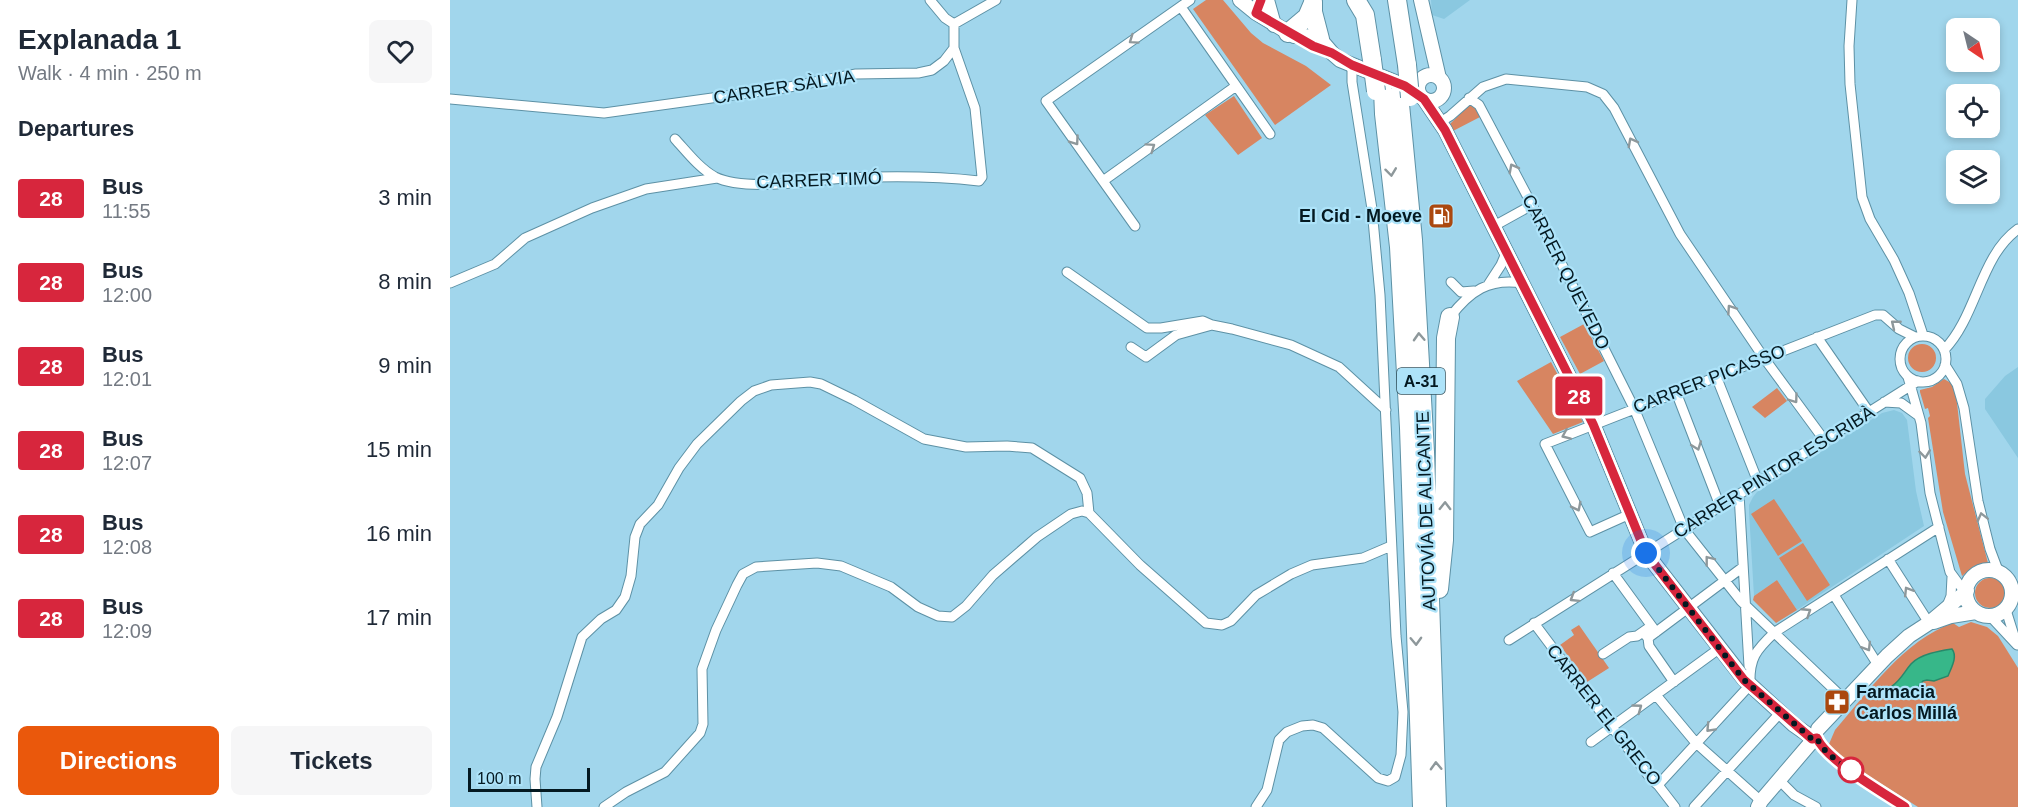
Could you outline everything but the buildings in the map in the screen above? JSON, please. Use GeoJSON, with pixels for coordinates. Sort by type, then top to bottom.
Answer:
{"type":"FeatureCollection","features":[{"type":"Feature","properties":{"kind":"highway"},"geometry":{"type":"LineString","coordinates":[[1356,0],[1403,93],[1416,134]]}},
{"type":"Feature","properties":{"kind":"highway","name":"AUTOVÍA DE ALICANTE"},"geometry":{"type":"LineString","coordinates":[[1372,0],[1389,63],[1403,93],[1425,452],[1437,807]]}},
{"type":"Feature","properties":{"kind":"highway","name":"AUTOVÍA DE ALICANTE"},"geometry":{"type":"LineString","coordinates":[[1385,0],[1389,63]]}},
{"type":"Feature","properties":{"kind":"highway"},"geometry":{"type":"LineString","coordinates":[[1389,63],[1397,0]]}},
{"type":"Feature","properties":{"kind":"highway"},"geometry":{"type":"LineString","coordinates":[[1281,29],[1307,17],[1316,6]]}},
{"type":"Feature","properties":{"kind":"highway"},"geometry":{"type":"LineString","coordinates":[[1316,6],[1320,39]]}},
{"type":"Feature","properties":{"kind":"highway","name":"AUTOVÍA DE ALICANTE"},"geometry":{"type":"LineString","coordinates":[[1403,93],[1384,114],[1399,247],[1409,417],[1422,807]]}},
{"type":"Feature","properties":{"kind":"highway"},"geometry":{"type":"LineString","coordinates":[[1432,668],[1438,649],[1439,587],[1444,540],[1446,338],[1450,316]]}},
{"type":"Feature","properties":{"kind":"street"},"geometry":{"type":"LineString","coordinates":[[930,0],[945,18],[954,24]]}},
{"type":"Feature","properties":{"kind":"street"},"geometry":{"type":"LineString","coordinates":[[954,24],[996,0]]}},
{"type":"Feature","properties":{"kind":"street"},"geometry":{"type":"LineString","coordinates":[[1136,226],[1046,101],[1190,0]]}},
{"type":"Feature","properties":{"kind":"street"},"geometry":{"type":"LineString","coordinates":[[1240,0],[1258,6],[1281,29],[1332,53],[1403,93],[1443,126]]}},
{"type":"Feature","properties":{"kind":"street"},"geometry":{"type":"LineString","coordinates":[[1267,0],[1281,29],[1320,39],[1332,53]]}},
{"type":"Feature","properties":{"kind":"street"},"geometry":{"type":"LineString","coordinates":[[1421,0],[1431,50],[1444,88],[1440,109],[1443,126],[1593,424],[1646,553],[1750,685],[1780,712],[1814,735],[1820,746],[1833,758],[1905,807]]}},
{"type":"Feature","properties":{"kind":"street"},"geometry":{"type":"LineString","coordinates":[[1852,0],[1849,46],[1850,84],[1862,197],[1870,219],[1894,260],[1909,293],[1919,336]]}},
{"type":"Feature","properties":{"kind":"street"},"geometry":{"type":"LineString","coordinates":[[1180,6],[1270,134]]}},
{"type":"Feature","properties":{"kind":"street"},"geometry":{"type":"LineString","coordinates":[[954,24],[954,48]]}},
{"type":"Feature","properties":{"kind":"street","name":"CARRER SÀLVIA"},"geometry":{"type":"LineString","coordinates":[[450,99],[604,113],[772,89],[856,74],[918,73],[932,70],[944,61],[954,48]]}},
{"type":"Feature","properties":{"kind":"street","name":"CARRER TIMÓ"},"geometry":{"type":"LineString","coordinates":[[717,178],[777,185],[844,178],[915,176],[979,181],[982,177],[975,108],[954,48]]}},
{"type":"Feature","properties":{"kind":"street"},"geometry":{"type":"LineString","coordinates":[[1422,79],[1429,69],[1431,50]]}},
{"type":"Feature","properties":{"kind":"street"},"geometry":{"type":"LineString","coordinates":[[1256,807],[1267,790],[1279,740],[1287,732],[1302,726],[1312,725],[1323,728],[1378,778],[1388,781],[1395,777],[1398,771],[1401,755],[1403,712],[1391,546],[1380,295],[1373,219],[1352,82],[1352,65]]}},
{"type":"Feature","properties":{"kind":"street"},"geometry":{"type":"LineString","coordinates":[[1403,93],[1422,79],[1432,75],[1439,78]]}},
{"type":"Feature","properties":{"kind":"street"},"geometry":{"type":"LineString","coordinates":[[1443,126],[1450,116],[1483,87],[1506,79],[1587,87],[1603,94],[1614,108],[1680,234],[1764,358],[1825,441]]}},
{"type":"Feature","properties":{"kind":"street"},"geometry":{"type":"LineString","coordinates":[[1103,181],[1236,86]]}},
{"type":"Feature","properties":{"kind":"street"},"geometry":{"type":"LineString","coordinates":[[1403,93],[1436,101],[1442,96]]}},
{"type":"Feature","properties":{"kind":"street","name":"CARRER QUEVEDO"},"geometry":{"type":"LineString","coordinates":[[1469,98],[1479,105],[1634,408],[1684,529],[1746,605],[1845,700]]}},
{"type":"Feature","properties":{"kind":"street"},"geometry":{"type":"LineString","coordinates":[[675,139],[706,171],[717,178]]}},
{"type":"Feature","properties":{"kind":"street"},"geometry":{"type":"LineString","coordinates":[[450,283],[495,264],[525,238],[592,208],[646,189],[717,178]]}},
{"type":"Feature","properties":{"kind":"street"},"geometry":{"type":"LineString","coordinates":[[1494,226],[1532,205]]}},
{"type":"Feature","properties":{"kind":"street"},"geometry":{"type":"LineString","coordinates":[[1944,350],[1965,320],[1996,252],[2018,229]]}},
{"type":"Feature","properties":{"kind":"street"},"geometry":{"type":"LineString","coordinates":[[1488,285],[1502,265],[1507,252]]}},
{"type":"Feature","properties":{"kind":"street"},"geometry":{"type":"LineString","coordinates":[[1067,272],[1148,328],[1203,321],[1212,326]]}},
{"type":"Feature","properties":{"kind":"street"},"geometry":{"type":"LineString","coordinates":[[1451,282],[1461,292],[1474,291],[1488,285],[1509,281],[1522,284]]}},
{"type":"Feature","properties":{"kind":"street"},"geometry":{"type":"LineString","coordinates":[[1450,316],[1474,291]]}},
{"type":"Feature","properties":{"kind":"street","name":"CARRER PICASSO"},"geometry":{"type":"LineString","coordinates":[[1630,514],[1590,532],[1545,444],[1875,315],[1883,315],[1899,329],[1919,336]]}},
{"type":"Feature","properties":{"kind":"street"},"geometry":{"type":"LineString","coordinates":[[1131,347],[1146,357],[1176,335],[1212,326],[1232,328],[1291,345],[1339,367],[1386,410]]}},
{"type":"Feature","properties":{"kind":"street"},"geometry":{"type":"LineString","coordinates":[[1946,609],[1951,596],[1952,577],[1930,493],[1920,416],[1912,381],[1900,363],[1903,347],[1919,336],[1932,337],[1939,342],[1944,350],[1945,364],[1957,384],[1964,408],[1978,501],[1990,549],[1999,573]]}},
{"type":"Feature","properties":{"kind":"street"},"geometry":{"type":"LineString","coordinates":[[1817,337],[1869,412]]}},
{"type":"Feature","properties":{"kind":"street"},"geometry":{"type":"LineString","coordinates":[[1912,381],[1926,381],[1935,378],[1945,364]]}},
{"type":"Feature","properties":{"kind":"street"},"geometry":{"type":"LineString","coordinates":[[1716,376],[1758,482]]}},
{"type":"Feature","properties":{"kind":"street","name":"CARRER PINTOR ESCRIBÀ"},"geometry":{"type":"LineString","coordinates":[[1509,639],[1825,441],[1912,381]]}},
{"type":"Feature","properties":{"kind":"street"},"geometry":{"type":"LineString","coordinates":[[537,807],[536,767],[557,717],[582,637],[590,628],[616,610],[625,597],[631,576],[635,537],[640,524],[658,505],[679,468],[697,444],[754,391],[771,385],[810,382],[821,384],[924,439],[966,447],[1032,448],[1080,478],[1086,493],[1089,513]]}},
{"type":"Feature","properties":{"kind":"street"},"geometry":{"type":"LineString","coordinates":[[1676,392],[1720,506]]}},
{"type":"Feature","properties":{"kind":"street"},"geometry":{"type":"LineString","coordinates":[[1884,402],[1901,403],[1920,416]]}},
{"type":"Feature","properties":{"kind":"street"},"geometry":{"type":"LineString","coordinates":[[1658,785],[1750,685],[1739,494]]}},
{"type":"Feature","properties":{"kind":"street"},"geometry":{"type":"LineString","coordinates":[[603,807],[665,772],[700,733],[703,724],[702,669],[716,630],[737,585],[743,574],[756,567],[817,562],[841,566],[891,587],[918,607],[938,616],[952,617],[966,606],[993,575],[1037,537],[1071,514],[1082,511],[1089,513],[1140,565],[1206,622],[1222,625],[1231,621],[1256,595],[1291,574],[1312,565],[1363,558],[1391,546]]}},
{"type":"Feature","properties":{"kind":"street"},"geometry":{"type":"LineString","coordinates":[[1749,666],[1761,646],[1775,632],[1939,526]]}},
{"type":"Feature","properties":{"kind":"street"},"geometry":{"type":"LineString","coordinates":[[1888,559],[1929,623]]}},
{"type":"Feature","properties":{"kind":"street"},"geometry":{"type":"LineString","coordinates":[[1603,654],[1629,637],[1650,632],[1689,608],[1743,567]]}},
{"type":"Feature","properties":{"kind":"street"},"geometry":{"type":"LineString","coordinates":[[1656,695],[1696,743],[1759,804],[1814,735],[1878,665],[1909,636],[1929,623],[1967,591],[1978,573],[1985,571],[1999,573],[2014,586],[2010,610],[2018,646]]}},
{"type":"Feature","properties":{"kind":"street"},"geometry":{"type":"LineString","coordinates":[[1613,573],[1650,632],[1649,646],[1674,682]]}},
{"type":"Feature","properties":{"kind":"street"},"geometry":{"type":"LineString","coordinates":[[1952,577],[1967,591]]}},
{"type":"Feature","properties":{"kind":"street"},"geometry":{"type":"LineString","coordinates":[[1967,591],[1968,601],[1976,612]]}},
{"type":"Feature","properties":{"kind":"street"},"geometry":{"type":"LineString","coordinates":[[1834,595],[1878,665]]}},
{"type":"Feature","properties":{"kind":"street"},"geometry":{"type":"LineString","coordinates":[[1929,623],[1976,612],[1990,616],[2010,610]]}},
{"type":"Feature","properties":{"kind":"street"},"geometry":{"type":"LineString","coordinates":[[1990,616],[2018,646]]}},
{"type":"Feature","properties":{"kind":"street","name":"CARRER EL GRECO"},"geometry":{"type":"LineString","coordinates":[[1534,623],[1674,807]]}},
{"type":"Feature","properties":{"kind":"street"},"geometry":{"type":"LineString","coordinates":[[1591,742],[1720,648]]}},
{"type":"Feature","properties":{"kind":"street"},"geometry":{"type":"LineString","coordinates":[[1694,807],[1780,712]]}},
{"type":"Feature","properties":{"kind":"street"},"geometry":{"type":"LineString","coordinates":[[1779,780],[1794,795],[1816,807]]}},
{"type":"Feature","properties":{"kind":"street"},"geometry":{"type":"LineString","coordinates":[[1885,807],[1890,797]]}},
{"type":"Feature","properties":{"kind":"shaded area"},"geometry":{"type":"Polygon","coordinates":[[[1206,0],[1223,0],[1251,33],[1263,43],[1306,66],[1331,85],[1275,125],[1193,9],[1206,0]]]}},
{"type":"Feature","properties":{"kind":"shaded area"},"geometry":{"type":"Polygon","coordinates":[[[1431,0],[1470,0],[1444,19],[1432,15],[1431,0]]]}},
{"type":"Feature","properties":{"kind":"shaded area"},"geometry":{"type":"Polygon","coordinates":[[[1234,96],[1262,138],[1238,155],[1205,115],[1234,96]]]}},
{"type":"Feature","properties":{"kind":"shaded area"},"geometry":{"type":"Polygon","coordinates":[[[1469,105],[1474,106],[1480,117],[1453,131],[1450,124],[1469,105]]]}},
{"type":"Feature","properties":{"kind":"shaded area"},"geometry":{"type":"Polygon","coordinates":[[[1584,324],[1604,361],[1580,374],[1560,337],[1584,324]]]}},
{"type":"Feature","properties":{"kind":"shaded area"},"geometry":{"type":"Polygon","coordinates":[[[1922,344],[1932,348],[1936,358],[1932,368],[1922,372],[1912,368],[1908,358],[1912,348],[1922,344]]]}},
{"type":"Feature","properties":{"kind":"shaded area"},"geometry":{"type":"Polygon","coordinates":[[[1551,362],[1583,422],[1553,434],[1517,381],[1551,362]]]}},
{"type":"Feature","properties":{"kind":"shaded area"},"geometry":{"type":"Polygon","coordinates":[[[2018,367],[2018,458],[1985,409],[1985,399],[2005,376],[2018,367]]]}},
{"type":"Feature","properties":{"kind":"shaded area"},"geometry":{"type":"Polygon","coordinates":[[[1944,379],[1951,383],[1956,394],[1965,474],[1988,563],[1974,566],[1962,576],[1943,512],[1928,418],[1930,416],[1928,408],[1925,409],[1920,392],[1944,379]]]}},
{"type":"Feature","properties":{"kind":"shaded area"},"geometry":{"type":"Polygon","coordinates":[[[1777,388],[1787,401],[1765,418],[1752,407],[1777,388]]]}},
{"type":"Feature","properties":{"kind":"shaded area"},"geometry":{"type":"Polygon","coordinates":[[[1894,410],[1902,413],[1907,420],[1916,491],[1924,526],[1797,610],[1777,580],[1754,596],[1749,512],[1749,505],[1753,497],[1757,492],[1882,413],[1894,410]]]}},
{"type":"Feature","properties":{"kind":"shaded area"},"geometry":{"type":"Polygon","coordinates":[[[1774,499],[1802,541],[1778,556],[1751,514],[1774,499]]]}},
{"type":"Feature","properties":{"kind":"shaded area"},"geometry":{"type":"Polygon","coordinates":[[[1803,543],[1830,585],[1807,601],[1779,558],[1803,543]]]}},
{"type":"Feature","properties":{"kind":"shaded area"},"geometry":{"type":"Polygon","coordinates":[[[1990,578],[2001,582],[2005,593],[2001,604],[1990,608],[1979,604],[1975,593],[1979,582],[1990,578]]]}},
{"type":"Feature","properties":{"kind":"shaded area"},"geometry":{"type":"Polygon","coordinates":[[[1777,580],[1797,610],[1776,623],[1753,600],[1754,596],[1777,580]]]}},
{"type":"Feature","properties":{"kind":"shaded area"},"geometry":{"type":"Polygon","coordinates":[[[1971,622],[1987,627],[1998,636],[2018,668],[2018,807],[1918,807],[1853,766],[1830,749],[1829,744],[1835,730],[1903,654],[1935,631],[1953,623],[1959,627],[1971,622]]]}},
{"type":"Feature","properties":{"kind":"shaded area"},"geometry":{"type":"Polygon","coordinates":[[[1579,625],[1609,668],[1587,682],[1560,645],[1574,635],[1571,630],[1579,625]]]}},
{"type":"Feature","properties":{"kind":"shaded area"},"geometry":{"type":"Polygon","coordinates":[[[1952,649],[1954,659],[1948,676],[1934,681],[1923,681],[1918,687],[1903,692],[1892,690],[1892,686],[1919,658],[1952,649]]]}},
{"type":"Feature","properties":{"kind":"bus line","name":"28"},"geometry":{"type":"LineString","coordinates":[[1261,0],[1256,13],[1274,25],[1313,46],[1332,53],[1341,60],[1405,86],[1424,99],[1445,130],[1593,424],[1646,553],[1744,680],[1809,737],[1817,738],[1820,746],[1833,758],[1905,807]]}},
{"type":"Feature","properties":{"kind":"place","name":"El Cid - Moeve"},"geometry":{"type":"Point","coordinates":[1441,216]}},
{"type":"Feature","properties":{"kind":"place","name":"Farmacia Carlos Millá"},"geometry":{"type":"Point","coordinates":[1837,702]}},
{"type":"Feature","properties":{"kind":"route"},"geometry":{"type":"LineString","coordinates":[[1646,553],[1744,680],[1809,737],[1817,738],[1820,746],[1851,770]]}}]}
